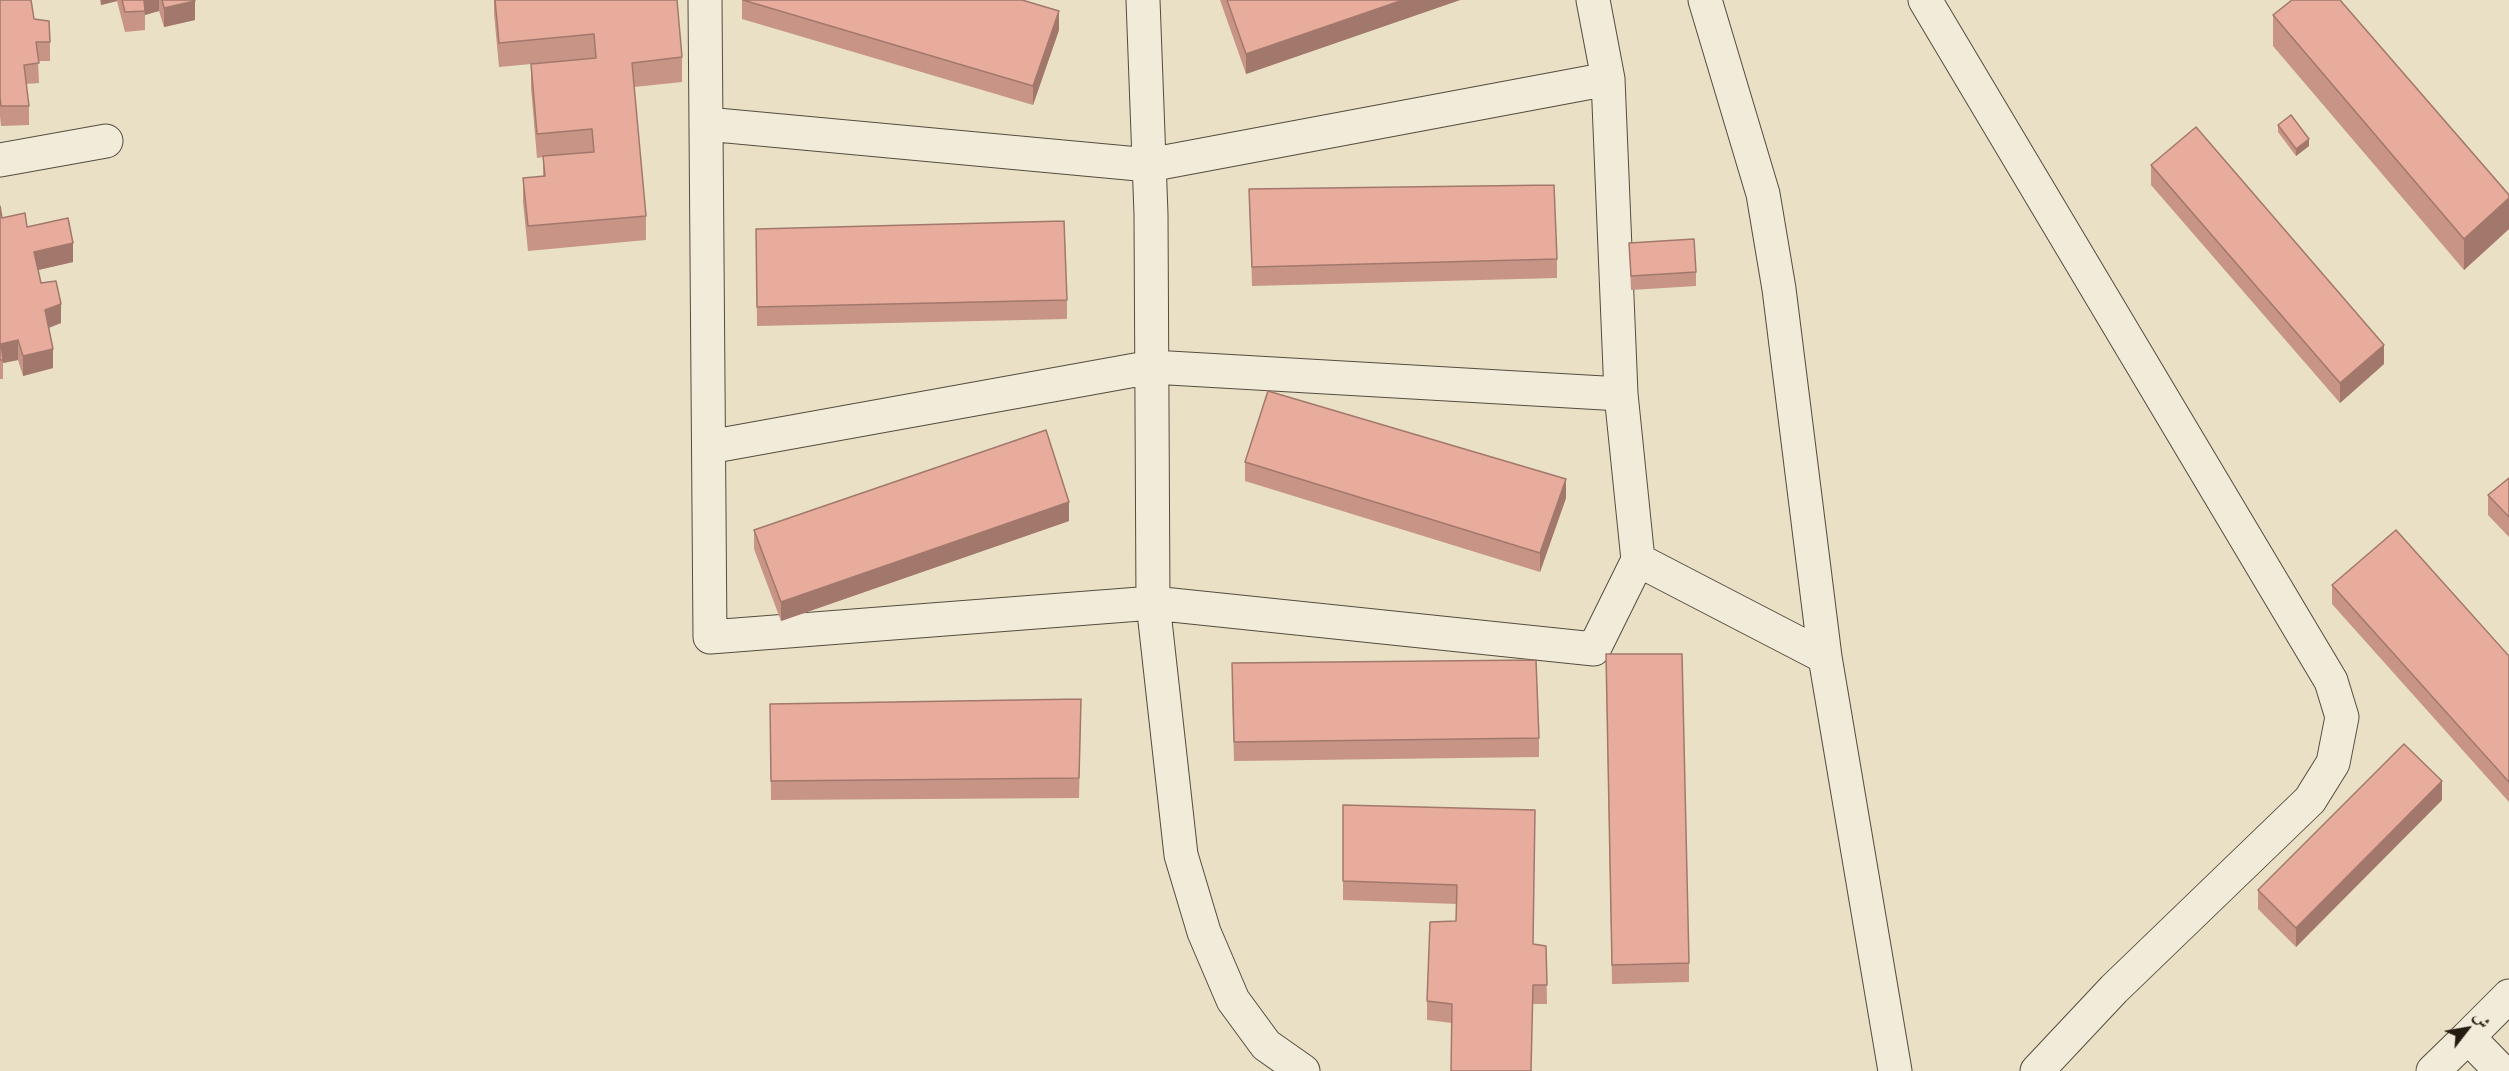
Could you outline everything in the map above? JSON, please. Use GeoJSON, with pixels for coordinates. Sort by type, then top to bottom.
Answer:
{"type":"FeatureCollection","features":[{"type":"Feature","properties":{"kind":"lane"},"geometry":{"type":"LineString","coordinates":[[705,0],[710,637],[1153,603],[1594,649],[1638,560],[1621,394],[1608,79],[1593,0]]}},
{"type":"Feature","properties":{"kind":"lane"},"geometry":{"type":"LineString","coordinates":[[1143,0],[1149,165],[1153,603],[1181,855],[1204,932],[1233,1000],[1266,1045],[1303,1071]]}},
{"type":"Feature","properties":{"kind":"lane"},"geometry":{"type":"LineString","coordinates":[[1705,0],[1763,194],[1779,289],[1825,657],[1895,1071]]}},
{"type":"Feature","properties":{"kind":"lane"},"geometry":{"type":"LineString","coordinates":[[1925,0],[2331,681],[2342,717],[2333,763],[2310,800],[2114,989],[2037,1071]]}},
{"type":"Feature","properties":{"kind":"lane"},"geometry":{"type":"LineString","coordinates":[[706,123],[1149,165],[1608,79]]}},
{"type":"Feature","properties":{"kind":"lane"},"geometry":{"type":"LineString","coordinates":[[0,160],[106,141]]}},
{"type":"Feature","properties":{"kind":"lane"},"geometry":{"type":"LineString","coordinates":[[708,447],[1152,367],[1621,394]]}},
{"type":"Feature","properties":{"kind":"lane"},"geometry":{"type":"LineString","coordinates":[[1638,560],[1825,657]]}},
{"type":"Feature","properties":{"kind":"lane"},"geometry":{"type":"LineString","coordinates":[[2433,1071],[2509,996]]}},
{"type":"Feature","properties":{"kind":"lane"},"geometry":{"type":"LineString","coordinates":[[2468,1037],[2501,1071]]}},
{"type":"Feature","properties":{"kind":"building"},"geometry":{"type":"Polygon","coordinates":[[[0,0],[31,0],[34,19],[49,21],[50,42],[36,42],[39,63],[24,65],[29,106],[1,106],[0,0]]]}},
{"type":"Feature","properties":{"kind":"building"},"geometry":{"type":"Polygon","coordinates":[[[122,0],[144,0],[145,11],[125,12],[122,0]]]}},
{"type":"Feature","properties":{"kind":"building"},"geometry":{"type":"Polygon","coordinates":[[[162,0],[194,0],[195,1],[164,8],[162,0]]]}},
{"type":"Feature","properties":{"kind":"building"},"geometry":{"type":"Polygon","coordinates":[[[495,0],[677,0],[682,57],[632,63],[646,216],[528,226],[523,178],[545,176],[543,156],[594,152],[592,129],[537,134],[531,64],[596,58],[594,34],[499,43],[495,0]]]}},
{"type":"Feature","properties":{"kind":"building"},"geometry":{"type":"Polygon","coordinates":[[[743,0],[1022,0],[1059,11],[1033,86],[743,0]]]}},
{"type":"Feature","properties":{"kind":"building"},"geometry":{"type":"Polygon","coordinates":[[[1227,0],[1403,0],[1246,54],[1227,0]]]}},
{"type":"Feature","properties":{"kind":"building"},"geometry":{"type":"Polygon","coordinates":[[[2292,0],[2340,0],[2509,195],[2509,198],[2464,239],[2273,15],[2292,0]]]}},
{"type":"Feature","properties":{"kind":"building"},"geometry":{"type":"Polygon","coordinates":[[[2291,115],[2309,139],[2296,149],[2278,125],[2291,115]]]}},
{"type":"Feature","properties":{"kind":"building"},"geometry":{"type":"Polygon","coordinates":[[[2196,127],[2384,345],[2340,383],[2151,165],[2196,127]]]}},
{"type":"Feature","properties":{"kind":"building"},"geometry":{"type":"Polygon","coordinates":[[[1554,185],[1557,259],[1252,267],[1249,189],[1554,185]]]}},
{"type":"Feature","properties":{"kind":"building"},"geometry":{"type":"Polygon","coordinates":[[[0,206],[2,218],[25,213],[27,227],[68,218],[73,243],[34,252],[41,283],[56,281],[61,304],[45,310],[53,349],[23,356],[18,340],[1,344],[3,360],[0,360],[0,206]]]}},
{"type":"Feature","properties":{"kind":"building"},"geometry":{"type":"Polygon","coordinates":[[[1064,221],[1067,300],[757,307],[756,229],[1064,221]]]}},
{"type":"Feature","properties":{"kind":"building"},"geometry":{"type":"Polygon","coordinates":[[[1694,239],[1696,272],[1631,276],[1629,243],[1694,239]]]}},
{"type":"Feature","properties":{"kind":"building"},"geometry":{"type":"Polygon","coordinates":[[[1268,391],[1566,479],[1540,553],[1245,462],[1268,391]]]}},
{"type":"Feature","properties":{"kind":"building"},"geometry":{"type":"Polygon","coordinates":[[[1046,430],[1069,502],[781,602],[754,530],[1046,430]]]}},
{"type":"Feature","properties":{"kind":"building"},"geometry":{"type":"Polygon","coordinates":[[[2509,478],[2509,517],[2488,495],[2509,478]]]}},
{"type":"Feature","properties":{"kind":"building"},"geometry":{"type":"Polygon","coordinates":[[[2396,530],[2509,656],[2509,782],[2332,585],[2396,530]]]}},
{"type":"Feature","properties":{"kind":"building"},"geometry":{"type":"Polygon","coordinates":[[[1606,654],[1682,654],[1689,963],[1612,965],[1606,654]]]}},
{"type":"Feature","properties":{"kind":"building"},"geometry":{"type":"Polygon","coordinates":[[[1536,660],[1539,738],[1234,742],[1232,663],[1536,660]]]}},
{"type":"Feature","properties":{"kind":"building"},"geometry":{"type":"Polygon","coordinates":[[[1081,699],[1079,778],[771,781],[770,704],[1081,699]]]}},
{"type":"Feature","properties":{"kind":"building"},"geometry":{"type":"Polygon","coordinates":[[[2404,744],[2442,781],[2296,928],[2258,890],[2404,744]]]}},
{"type":"Feature","properties":{"kind":"building"},"geometry":{"type":"Polygon","coordinates":[[[1343,805],[1535,810],[1533,944],[1546,946],[1547,985],[1533,985],[1531,1071],[1451,1071],[1452,1004],[1427,1001],[1430,922],[1456,921],[1457,885],[1343,881],[1343,805]]]}}]}
